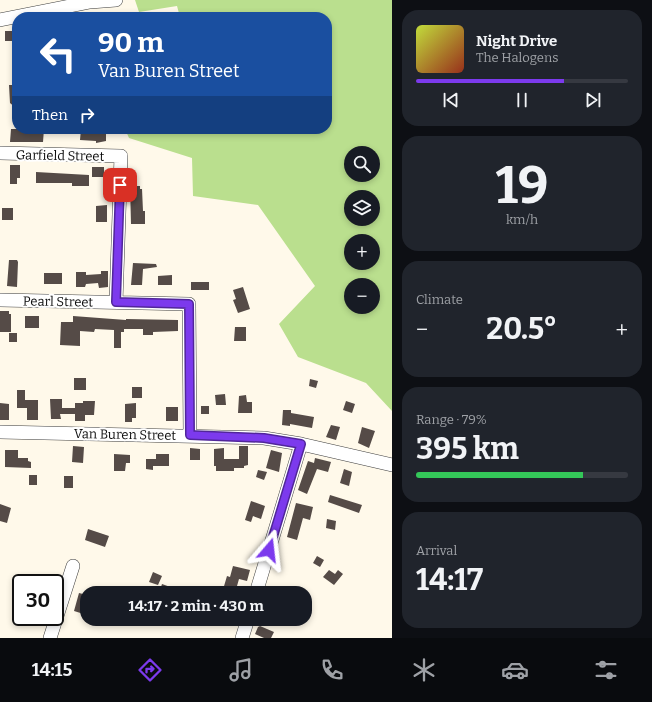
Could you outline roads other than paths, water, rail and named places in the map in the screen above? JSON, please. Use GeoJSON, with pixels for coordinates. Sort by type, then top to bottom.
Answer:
{"type":"FeatureCollection","features":[{"type":"Feature","properties":{"kind":"street"},"geometry":{"type":"LineString","coordinates":[[38,12],[90,1],[116,0]]}},
{"type":"Feature","properties":{"kind":"street"},"geometry":{"type":"LineString","coordinates":[[0,20],[12,17]]}},
{"type":"Feature","properties":{"kind":"street","name":"Garfield Street"},"geometry":{"type":"LineString","coordinates":[[0,154],[121,156],[116,302]]}},
{"type":"Feature","properties":{"kind":"street","name":"Pearl Street"},"geometry":{"type":"LineString","coordinates":[[0,300],[189,304],[190,435]]}},
{"type":"Feature","properties":{"kind":"street","name":"Van Buren Street"},"geometry":{"type":"LineString","coordinates":[[0,432],[190,435],[264,438],[301,444],[392,465]]}},
{"type":"Feature","properties":{"kind":"street"},"geometry":{"type":"LineString","coordinates":[[258,586],[301,444]]}},
{"type":"Feature","properties":{"kind":"street"},"geometry":{"type":"LineString","coordinates":[[50,638],[73,566]]}},
{"type":"Feature","properties":{"kind":"street"},"geometry":{"type":"LineString","coordinates":[[242,638],[246,626]]}}]}
